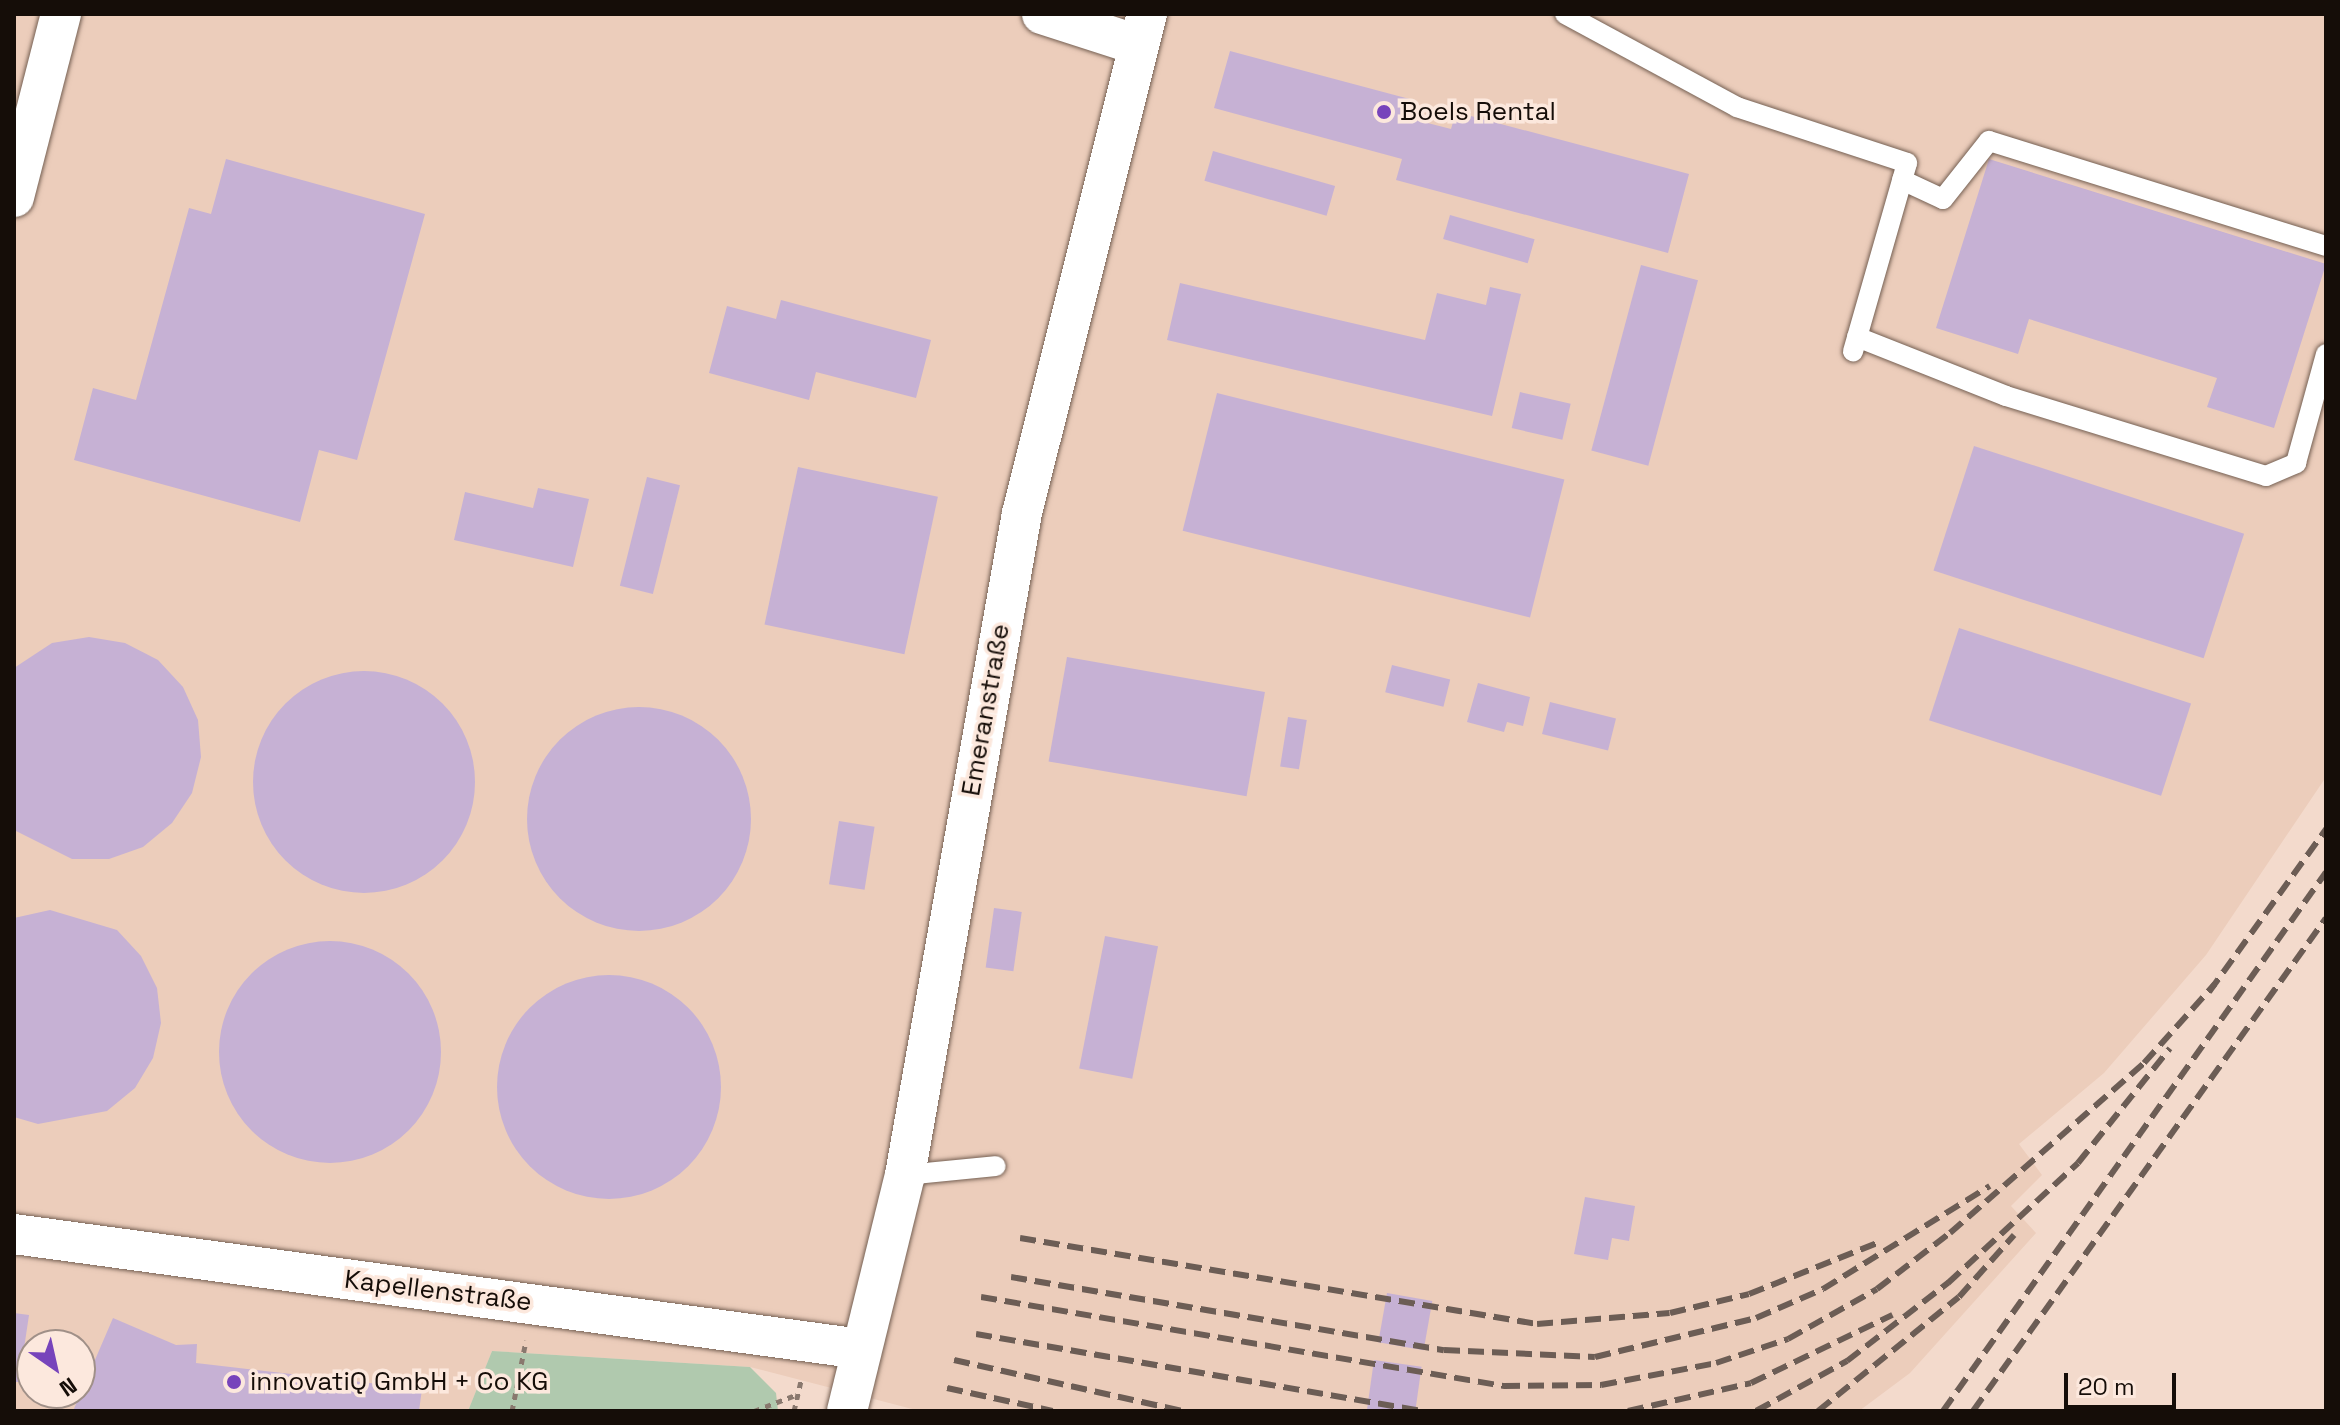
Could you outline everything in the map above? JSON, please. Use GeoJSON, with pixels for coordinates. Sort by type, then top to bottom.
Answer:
{"type":"FeatureCollection","features":[{"type":"Feature","properties":{"kind":"street"},"geometry":{"type":"LineString","coordinates":[[14,197],[61,14]]}},
{"type":"Feature","properties":{"kind":"street"},"geometry":{"type":"LineString","coordinates":[[1042,14],[1143,29]]}},
{"type":"Feature","properties":{"kind":"street","name":"Emeranstraße"},"geometry":{"type":"LineString","coordinates":[[847,1411],[905,1175],[1022,513],[1143,29]]}},
{"type":"Feature","properties":{"kind":"street","name":"Kapellenstraße"},"geometry":{"type":"LineString","coordinates":[[14,1234],[861,1349]]}},
{"type":"Feature","properties":{"kind":"lane"},"geometry":{"type":"LineString","coordinates":[[1565,14],[1737,107],[1907,163],[1855,344],[2006,396],[2266,476],[2296,463],[2326,354]]}},
{"type":"Feature","properties":{"kind":"lane"},"geometry":{"type":"LineString","coordinates":[[1902,180],[1943,199],[1989,141],[2326,246]]}},
{"type":"Feature","properties":{"kind":"lane"},"geometry":{"type":"LineString","coordinates":[[905,1175],[996,1166]]}},
{"type":"Feature","properties":{"kind":"path"},"geometry":{"type":"LineString","coordinates":[[512,1411],[532,1303]]}},
{"type":"Feature","properties":{"kind":"path"},"geometry":{"type":"LineString","coordinates":[[754,1411],[798,1394]]}},
{"type":"Feature","properties":{"kind":"shaded area"},"geometry":{"type":"Polygon","coordinates":[[[14,14],[2326,14],[2326,777],[2206,955],[2104,1073],[2019,1144],[2042,1175],[2011,1206],[2036,1233],[1910,1373],[1859,1411],[920,1411],[750,1367],[492,1351],[468,1411],[14,1411],[14,14]]]}},
{"type":"Feature","properties":{"kind":"green space"},"geometry":{"type":"Polygon","coordinates":[[[492,1351],[750,1367],[776,1393],[778,1411],[468,1411],[492,1351]]]}},
{"type":"Feature","properties":{"kind":"building"},"geometry":{"type":"Polygon","coordinates":[[[1230,51],[1417,101],[1412,119],[1451,129],[1456,112],[1689,174],[1668,253],[1396,180],[1402,159],[1214,108],[1230,51]]]}},
{"type":"Feature","properties":{"kind":"building"},"geometry":{"type":"Polygon","coordinates":[[[1213,151],[1335,186],[1327,216],[1204,181],[1213,151]]]}},
{"type":"Feature","properties":{"kind":"building"},"geometry":{"type":"Polygon","coordinates":[[[226,159],[425,214],[357,460],[319,450],[300,522],[74,460],[93,388],[136,400],[189,208],[211,214],[226,159]]]}},
{"type":"Feature","properties":{"kind":"building"},"geometry":{"type":"Polygon","coordinates":[[[1989,159],[2326,264],[2274,428],[2207,407],[2217,378],[2029,319],[2018,354],[1936,328],[1989,159]]]}},
{"type":"Feature","properties":{"kind":"building"},"geometry":{"type":"Polygon","coordinates":[[[1450,215],[1535,239],[1528,263],[1443,239],[1450,215]]]}},
{"type":"Feature","properties":{"kind":"building"},"geometry":{"type":"Polygon","coordinates":[[[1641,265],[1698,280],[1648,466],[1591,450],[1641,265]]]}},
{"type":"Feature","properties":{"kind":"building"},"geometry":{"type":"Polygon","coordinates":[[[1180,283],[1425,340],[1437,293],[1486,305],[1490,287],[1521,294],[1492,416],[1167,340],[1180,283]]]}},
{"type":"Feature","properties":{"kind":"building"},"geometry":{"type":"Polygon","coordinates":[[[781,300],[931,340],[916,398],[816,372],[809,400],[709,373],[727,306],[776,319],[781,300]]]}},
{"type":"Feature","properties":{"kind":"building"},"geometry":{"type":"Polygon","coordinates":[[[1520,392],[1571,404],[1562,440],[1512,428],[1520,392]]]}},
{"type":"Feature","properties":{"kind":"building"},"geometry":{"type":"Polygon","coordinates":[[[1217,393],[1564,480],[1530,617],[1183,531],[1217,393]]]}},
{"type":"Feature","properties":{"kind":"building"},"geometry":{"type":"Polygon","coordinates":[[[1974,446],[2244,534],[2204,658],[1934,571],[1974,446]]]}},
{"type":"Feature","properties":{"kind":"building"},"geometry":{"type":"Polygon","coordinates":[[[798,467],[938,497],[904,654],[765,624],[798,467]]]}},
{"type":"Feature","properties":{"kind":"building"},"geometry":{"type":"Polygon","coordinates":[[[647,477],[680,485],[653,594],[620,586],[647,477]]]}},
{"type":"Feature","properties":{"kind":"building"},"geometry":{"type":"Polygon","coordinates":[[[538,488],[589,499],[573,567],[454,540],[465,492],[533,508],[538,488]]]}},
{"type":"Feature","properties":{"kind":"building"},"geometry":{"type":"Polygon","coordinates":[[[1959,628],[2191,703],[2161,796],[1929,720],[1959,628]]]}},
{"type":"Feature","properties":{"kind":"building"},"geometry":{"type":"Polygon","coordinates":[[[89,637],[125,643],[158,660],[183,687],[198,720],[201,757],[192,793],[172,823],[143,847],[109,859],[72,859],[14,830],[14,668],[52,643],[89,637]]]}},
{"type":"Feature","properties":{"kind":"building"},"geometry":{"type":"Polygon","coordinates":[[[1067,657],[1265,692],[1247,796],[1049,761],[1067,657]]]}},
{"type":"Feature","properties":{"kind":"building"},"geometry":{"type":"Polygon","coordinates":[[[1392,665],[1450,680],[1443,707],[1385,692],[1392,665]]]}},
{"type":"Feature","properties":{"kind":"building"},"geometry":{"type":"Polygon","coordinates":[[[364,671],[386,673],[406,680],[426,690],[442,704],[456,720],[466,740],[473,760],[473,804],[466,824],[456,844],[442,860],[426,874],[406,884],[386,891],[364,893],[342,891],[322,884],[302,874],[286,860],[272,844],[262,824],[255,804],[253,782],[255,760],[262,740],[272,720],[286,704],[302,690],[322,680],[342,673],[364,671]]]}},
{"type":"Feature","properties":{"kind":"building"},"geometry":{"type":"Polygon","coordinates":[[[1478,683],[1530,697],[1523,726],[1507,722],[1504,732],[1467,722],[1478,683]]]}},
{"type":"Feature","properties":{"kind":"building"},"geometry":{"type":"Polygon","coordinates":[[[1550,702],[1616,718],[1608,750],[1542,734],[1550,702]]]}},
{"type":"Feature","properties":{"kind":"building"},"geometry":{"type":"Polygon","coordinates":[[[639,707],[661,709],[682,716],[718,740],[742,776],[749,797],[749,841],[742,862],[718,898],[682,922],[661,929],[639,931],[617,929],[596,922],[560,898],[536,862],[529,841],[527,819],[529,797],[536,776],[560,740],[596,716],[617,709],[639,707]]]}},
{"type":"Feature","properties":{"kind":"building"},"geometry":{"type":"Polygon","coordinates":[[[1288,717],[1307,720],[1299,769],[1280,766],[1288,717]]]}},
{"type":"Feature","properties":{"kind":"building"},"geometry":{"type":"Polygon","coordinates":[[[839,821],[875,827],[865,890],[829,884],[839,821]]]}},
{"type":"Feature","properties":{"kind":"building"},"geometry":{"type":"Polygon","coordinates":[[[994,908],[1022,912],[1013,971],[986,967],[994,908]]]}},
{"type":"Feature","properties":{"kind":"building"},"geometry":{"type":"Polygon","coordinates":[[[50,910],[117,930],[141,956],[157,988],[161,1023],[153,1058],[135,1088],[107,1111],[38,1124],[14,1117],[14,918],[50,910]]]}},
{"type":"Feature","properties":{"kind":"building"},"geometry":{"type":"Polygon","coordinates":[[[1105,936],[1158,946],[1132,1079],[1079,1069],[1105,936]]]}},
{"type":"Feature","properties":{"kind":"building"},"geometry":{"type":"Polygon","coordinates":[[[330,941],[352,943],[372,950],[392,960],[408,974],[422,990],[432,1010],[439,1030],[439,1074],[432,1094],[422,1114],[408,1130],[392,1144],[372,1154],[352,1161],[330,1163],[308,1161],[288,1154],[268,1144],[252,1130],[238,1114],[228,1094],[221,1074],[219,1052],[221,1030],[228,1010],[238,990],[252,974],[268,960],[288,950],[308,943],[330,941]]]}},
{"type":"Feature","properties":{"kind":"building"},"geometry":{"type":"Polygon","coordinates":[[[609,975],[631,977],[652,984],[688,1008],[712,1044],[719,1065],[719,1109],[712,1130],[688,1166],[652,1190],[631,1197],[609,1199],[587,1197],[566,1190],[530,1166],[506,1130],[499,1109],[497,1087],[499,1065],[506,1044],[530,1008],[566,984],[587,977],[609,975]]]}},
{"type":"Feature","properties":{"kind":"building"},"geometry":{"type":"Polygon","coordinates":[[[1585,1197],[1635,1206],[1629,1241],[1612,1238],[1608,1260],[1574,1254],[1585,1197]]]}},
{"type":"Feature","properties":{"kind":"building"},"geometry":{"type":"Polygon","coordinates":[[[1387,1293],[1432,1301],[1424,1350],[1378,1342],[1387,1293]]]}},
{"type":"Feature","properties":{"kind":"building"},"geometry":{"type":"Polygon","coordinates":[[[14,1313],[29,1315],[27,1329],[16,1329],[14,1382],[14,1313]]]}},
{"type":"Feature","properties":{"kind":"building"},"geometry":{"type":"Polygon","coordinates":[[[113,1318],[176,1345],[197,1344],[196,1363],[422,1389],[419,1411],[73,1411],[96,1409],[96,1358],[113,1318]]]}},
{"type":"Feature","properties":{"kind":"building"},"geometry":{"type":"Polygon","coordinates":[[[1374,1360],[1422,1367],[1415,1411],[1367,1410],[1374,1360]]]}},
{"type":"Feature","properties":{"kind":"railway"},"geometry":{"type":"LineString","coordinates":[[2209,992],[2326,829]]}},
{"type":"Feature","properties":{"kind":"railway"},"geometry":{"type":"LineString","coordinates":[[1943,1411],[2326,872]]}},
{"type":"Feature","properties":{"kind":"railway"},"geometry":{"type":"LineString","coordinates":[[1973,1411],[2326,918]]}},
{"type":"Feature","properties":{"kind":"railway"},"geometry":{"type":"LineString","coordinates":[[981,1297],[1504,1386],[1601,1385],[1716,1363],[1788,1339],[1877,1289],[1950,1233],[2144,1063],[2215,984]]}},
{"type":"Feature","properties":{"kind":"railway"},"geometry":{"type":"LineString","coordinates":[[1756,1411],[1847,1361],[1948,1283],[2078,1163],[2170,1048]]}},
{"type":"Feature","properties":{"kind":"railway"},"geometry":{"type":"LineString","coordinates":[[1011,1277],[1444,1350],[1595,1357],[1756,1318],[1823,1289],[1990,1186]]}},
{"type":"Feature","properties":{"kind":"railway"},"geometry":{"type":"LineString","coordinates":[[1818,1411],[1959,1297],[2014,1235]]}},
{"type":"Feature","properties":{"kind":"railway"},"geometry":{"type":"LineString","coordinates":[[1020,1238],[1537,1324],[1670,1313],[1749,1294],[1882,1241]]}},
{"type":"Feature","properties":{"kind":"railway"},"geometry":{"type":"LineString","coordinates":[[1628,1411],[1751,1383],[1892,1315]]}},
{"type":"Feature","properties":{"kind":"railway"},"geometry":{"type":"LineString","coordinates":[[976,1334],[1420,1411]]}},
{"type":"Feature","properties":{"kind":"railway"},"geometry":{"type":"LineString","coordinates":[[954,1360],[1183,1411]]}},
{"type":"Feature","properties":{"kind":"railway"},"geometry":{"type":"LineString","coordinates":[[947,1388],[1053,1411]]}},
{"type":"Feature","properties":{"kind":"place","name":"Boels Rental"},"geometry":{"type":"Point","coordinates":[1384,112]}},
{"type":"Feature","properties":{"kind":"place","name":"innovatiQ GmbH + Co KG"},"geometry":{"type":"Point","coordinates":[234,1382]}}]}
